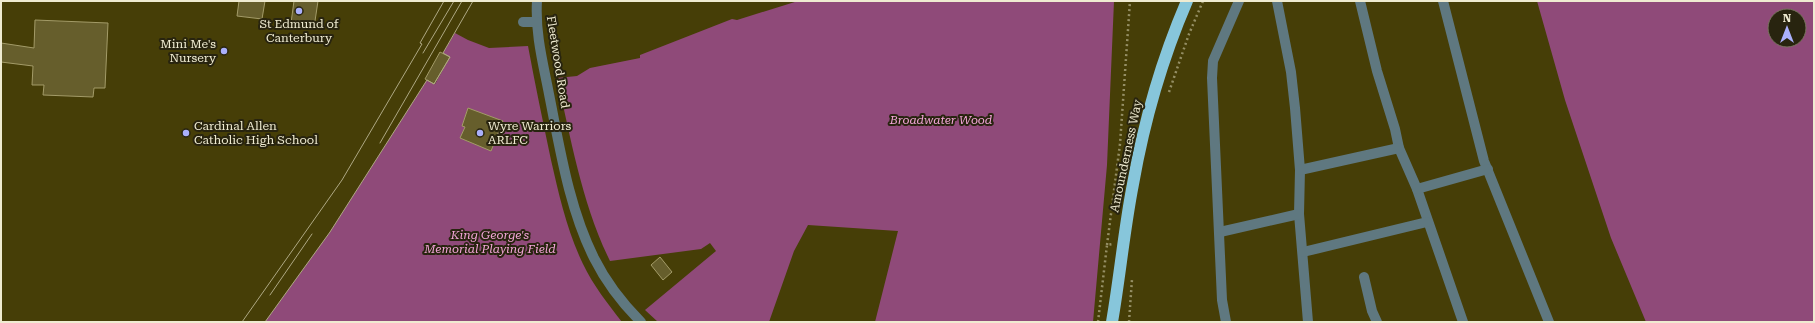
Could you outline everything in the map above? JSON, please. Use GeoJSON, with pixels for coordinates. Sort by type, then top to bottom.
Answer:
{"type":"FeatureCollection","features":[{"type":"Feature","properties":{"kind":"highway","name":"Amounderness Way"},"geometry":{"type":"LineString","coordinates":[[1112,322],[1133,185],[1148,115],[1164,61],[1187,1]]}},
{"type":"Feature","properties":{"kind":"street","name":"Fleetwood Road"},"geometry":{"type":"LineString","coordinates":[[537,1],[536,22],[540,48],[569,186],[581,227],[594,258],[608,282],[626,307],[641,322]]}},
{"type":"Feature","properties":{"kind":"street"},"geometry":{"type":"LineString","coordinates":[[1226,322],[1222,300],[1212,78],[1213,61],[1239,1]]}},
{"type":"Feature","properties":{"kind":"street"},"geometry":{"type":"LineString","coordinates":[[1277,1],[1291,72],[1300,170],[1299,214],[1308,322]]}},
{"type":"Feature","properties":{"kind":"street"},"geometry":{"type":"LineString","coordinates":[[1360,1],[1377,71],[1395,129],[1399,148],[1417,189],[1427,222],[1464,322]]}},
{"type":"Feature","properties":{"kind":"street"},"geometry":{"type":"LineString","coordinates":[[1443,1],[1488,169],[1549,322]]}},
{"type":"Feature","properties":{"kind":"street"},"geometry":{"type":"LineString","coordinates":[[523,22],[536,22]]}},
{"type":"Feature","properties":{"kind":"street"},"geometry":{"type":"LineString","coordinates":[[1300,170],[1399,148]]}},
{"type":"Feature","properties":{"kind":"street"},"geometry":{"type":"LineString","coordinates":[[1417,189],[1488,169]]}},
{"type":"Feature","properties":{"kind":"street"},"geometry":{"type":"LineString","coordinates":[[1220,232],[1299,214]]}},
{"type":"Feature","properties":{"kind":"street"},"geometry":{"type":"LineString","coordinates":[[1303,252],[1427,222]]}},
{"type":"Feature","properties":{"kind":"street"},"geometry":{"type":"LineString","coordinates":[[1364,277],[1377,322]]}},
{"type":"Feature","properties":{"kind":"path"},"geometry":{"type":"LineString","coordinates":[[1098,322],[1120,144],[1130,1]]}},
{"type":"Feature","properties":{"kind":"path"},"geometry":{"type":"LineString","coordinates":[[1168,95],[1189,34],[1203,1]]}},
{"type":"Feature","properties":{"kind":"path"},"geometry":{"type":"LineString","coordinates":[[1107,245],[1123,244]]}},
{"type":"Feature","properties":{"kind":"path"},"geometry":{"type":"LineString","coordinates":[[1128,322],[1133,276]]}},
{"type":"Feature","properties":{"kind":"green space","name":"Broadwater Wood"},"geometry":{"type":"Polygon","coordinates":[[[798,1],[1114,1],[1107,165],[1093,322],[875,322],[898,231],[808,225],[794,251],[769,322],[658,322],[645,310],[716,251],[710,243],[701,249],[610,261],[592,217],[578,171],[557,78],[577,76],[590,68],[640,58],[640,55],[732,19],[737,20],[798,1]]]}},
{"type":"Feature","properties":{"kind":"green space"},"geometry":{"type":"Polygon","coordinates":[[[1537,1],[1814,1],[1814,322],[1646,322],[1611,238],[1565,100],[1537,1]]]}},
{"type":"Feature","properties":{"kind":"green space","name":"King George's Memorial Playing Field"},"geometry":{"type":"Polygon","coordinates":[[[455,33],[489,48],[528,46],[551,160],[560,200],[568,226],[577,251],[587,272],[622,322],[265,322],[330,232],[427,80],[435,84],[450,57],[443,53],[455,33]]]}},
{"type":"Feature","properties":{"kind":"building"},"geometry":{"type":"Polygon","coordinates":[[[239,1],[265,1],[262,19],[237,16],[239,1]]]}},
{"type":"Feature","properties":{"kind":"building"},"geometry":{"type":"Polygon","coordinates":[[[294,1],[318,1],[315,21],[310,26],[291,23],[294,1]]]}},
{"type":"Feature","properties":{"kind":"building"},"geometry":{"type":"Polygon","coordinates":[[[35,20],[108,23],[105,88],[94,88],[93,97],[43,95],[44,85],[32,85],[33,66],[1,62],[1,43],[34,48],[35,20]]]}},
{"type":"Feature","properties":{"kind":"building"},"geometry":{"type":"Polygon","coordinates":[[[440,52],[450,57],[434,84],[425,79],[440,52]]]}},
{"type":"Feature","properties":{"kind":"building","name":"Wyre Warriors ARLFC"},"geometry":{"type":"Polygon","coordinates":[[[468,108],[503,121],[491,151],[460,138],[465,127],[462,126],[468,108]]]}},
{"type":"Feature","properties":{"kind":"building"},"geometry":{"type":"Polygon","coordinates":[[[660,257],[672,272],[663,280],[651,265],[660,257]]]}},
{"type":"Feature","properties":{"kind":"tram line"},"geometry":{"type":"LineString","coordinates":[[242,322],[342,180],[422,44],[420,43],[444,1]]}},
{"type":"Feature","properties":{"kind":"tram line"},"geometry":{"type":"LineString","coordinates":[[423,53],[454,1]]}},
{"type":"Feature","properties":{"kind":"tram line"},"geometry":{"type":"LineString","coordinates":[[380,143],[462,1]]}},
{"type":"Feature","properties":{"kind":"tram line"},"geometry":{"type":"LineString","coordinates":[[265,322],[330,232],[427,80],[434,84],[450,57],[443,53],[473,1]]}},
{"type":"Feature","properties":{"kind":"tram line"},"geometry":{"type":"LineString","coordinates":[[270,295],[312,234]]}},
{"type":"Feature","properties":{"kind":"place","name":"St Edmund of Canterbury"},"geometry":{"type":"Point","coordinates":[299,11]}},
{"type":"Feature","properties":{"kind":"place","name":"Mini Me's Nursery"},"geometry":{"type":"Point","coordinates":[224,51]}},
{"type":"Feature","properties":{"kind":"place","name":"Cardinal Allen Catholic High School"},"geometry":{"type":"Point","coordinates":[186,133]}},
{"type":"Feature","properties":{"kind":"place","name":"Wyre Warriors ARLFC"},"geometry":{"type":"Point","coordinates":[480,133]}}]}
